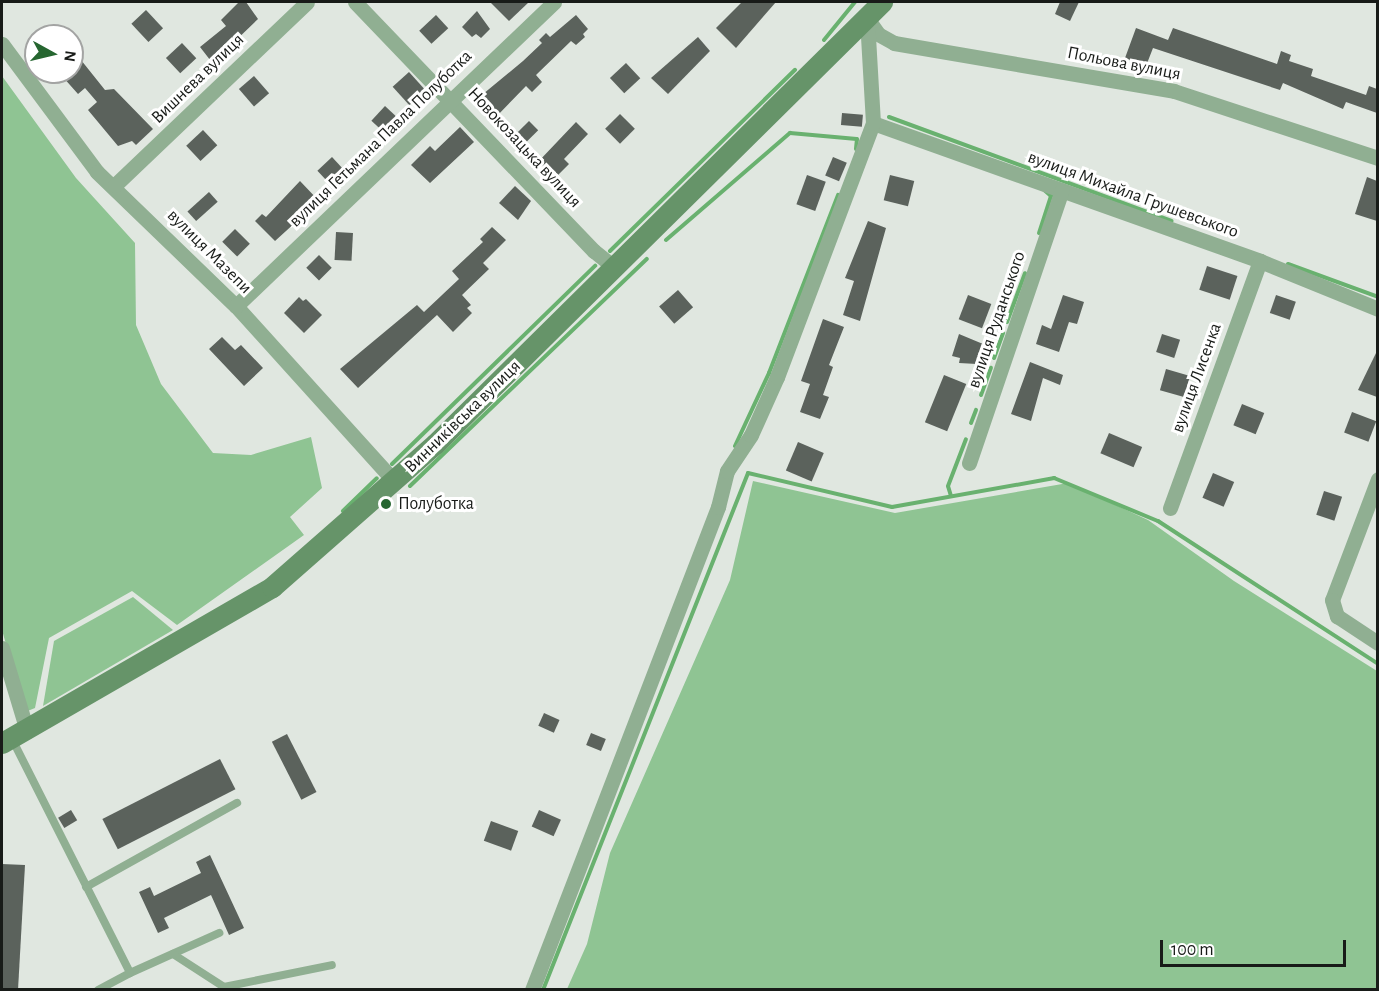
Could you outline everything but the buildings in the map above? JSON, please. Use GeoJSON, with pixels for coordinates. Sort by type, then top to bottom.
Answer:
{"type":"FeatureCollection","features":[{"type":"Feature","properties":{"kind":"main road","name":"Винниківська вулиця"},"geometry":{"type":"LineString","coordinates":[[14,738],[262,596],[395,483],[616,269],[882,2]]}},
{"type":"Feature","properties":{"kind":"street","name":"Вишнева вулиця"},"geometry":{"type":"LineString","coordinates":[[115,185],[307,2]]}},
{"type":"Feature","properties":{"kind":"street","name":"Новокозацька вулиця"},"geometry":{"type":"LineString","coordinates":[[355,2],[452,99],[594,251],[616,269]]}},
{"type":"Feature","properties":{"kind":"street","name":"вулиця Гетьмана Павла Полуботка"},"geometry":{"type":"LineString","coordinates":[[236,306],[554,2]]}},
{"type":"Feature","properties":{"kind":"street"},"geometry":{"type":"LineString","coordinates":[[532,990],[718,507],[727,471],[751,435],[873,123],[867,18]]}},
{"type":"Feature","properties":{"kind":"street","name":"Польова вулиця"},"geometry":{"type":"LineString","coordinates":[[867,18],[878,34],[894,43],[1174,92],[1377,158]]}},
{"type":"Feature","properties":{"kind":"street","name":"вулиця Мазепи"},"geometry":{"type":"LineString","coordinates":[[2,44],[97,172],[115,185],[236,306],[395,483]]}},
{"type":"Feature","properties":{"kind":"street","name":"вулиця Михайла Грушевського"},"geometry":{"type":"LineString","coordinates":[[873,123],[1260,261],[1377,309]]}},
{"type":"Feature","properties":{"kind":"street","name":"вулиця Руданського"},"geometry":{"type":"LineString","coordinates":[[969,463],[1062,190]]}},
{"type":"Feature","properties":{"kind":"street","name":"вулиця Лисенка"},"geometry":{"type":"LineString","coordinates":[[1170,508],[1260,261]]}},
{"type":"Feature","properties":{"kind":"street"},"geometry":{"type":"LineString","coordinates":[[1376,488],[1332,600],[1337,616],[1377,643]]}},
{"type":"Feature","properties":{"kind":"street"},"geometry":{"type":"LineString","coordinates":[[2,648],[14,738]]}},
{"type":"Feature","properties":{"kind":"lane"},"geometry":{"type":"LineString","coordinates":[[14,738],[130,973]]}},
{"type":"Feature","properties":{"kind":"lane"},"geometry":{"type":"LineString","coordinates":[[86,887],[237,803]]}},
{"type":"Feature","properties":{"kind":"lane"},"geometry":{"type":"LineString","coordinates":[[98,990],[114,985],[130,973],[219,933]]}},
{"type":"Feature","properties":{"kind":"lane"},"geometry":{"type":"LineString","coordinates":[[173,954],[224,987],[332,965]]}},
{"type":"Feature","properties":{"kind":"green space"},"geometry":{"type":"Polygon","coordinates":[[[2,76],[76,178],[135,243],[136,325],[161,384],[213,453],[251,455],[311,437],[322,488],[290,517],[304,535],[177,625],[132,591],[49,638],[35,708],[25,712],[2,630],[2,76]]]}},
{"type":"Feature","properties":{"kind":"green space"},"geometry":{"type":"Polygon","coordinates":[[[753,481],[895,513],[1068,483],[1148,520],[1234,581],[1377,671],[1377,989],[567,989],[587,944],[610,853],[730,580],[753,481]]]}},
{"type":"Feature","properties":{"kind":"green space"},"geometry":{"type":"Polygon","coordinates":[[[133,597],[173,630],[43,706],[54,641],[133,597]]]}},
{"type":"Feature","properties":{"kind":"waterway"},"geometry":{"type":"LineString","coordinates":[[824,40],[855,2]]}},
{"type":"Feature","properties":{"kind":"waterway"},"geometry":{"type":"LineString","coordinates":[[610,251],[795,70]]}},
{"type":"Feature","properties":{"kind":"waterway"},"geometry":{"type":"LineString","coordinates":[[889,117],[1171,221]]}},
{"type":"Feature","properties":{"kind":"waterway"},"geometry":{"type":"LineString","coordinates":[[666,240],[790,133],[857,139],[856,149]]}},
{"type":"Feature","properties":{"kind":"waterway"},"geometry":{"type":"LineString","coordinates":[[1039,233],[1051,196],[1044,190]]}},
{"type":"Feature","properties":{"kind":"waterway"},"geometry":{"type":"LineString","coordinates":[[735,446],[769,373],[838,195]]}},
{"type":"Feature","properties":{"kind":"waterway"},"geometry":{"type":"LineString","coordinates":[[410,486],[647,259]]}},
{"type":"Feature","properties":{"kind":"waterway"},"geometry":{"type":"LineString","coordinates":[[1288,264],[1378,297]]}},
{"type":"Feature","properties":{"kind":"waterway"},"geometry":{"type":"LineString","coordinates":[[392,464],[595,266]]}},
{"type":"Feature","properties":{"kind":"waterway"},"geometry":{"type":"LineString","coordinates":[[1007,322],[1025,273]]}},
{"type":"Feature","properties":{"kind":"waterway"},"geometry":{"type":"LineString","coordinates":[[994,358],[1003,333]]}},
{"type":"Feature","properties":{"kind":"waterway"},"geometry":{"type":"LineString","coordinates":[[981,395],[991,368]]}},
{"type":"Feature","properties":{"kind":"waterway"},"geometry":{"type":"LineString","coordinates":[[971,423],[976,410]]}},
{"type":"Feature","properties":{"kind":"waterway"},"geometry":{"type":"LineString","coordinates":[[951,496],[948,486],[966,439]]}},
{"type":"Feature","properties":{"kind":"waterway"},"geometry":{"type":"LineString","coordinates":[[543,990],[748,473],[892,507],[1054,478],[1158,521],[1378,664]]}},
{"type":"Feature","properties":{"kind":"waterway"},"geometry":{"type":"LineString","coordinates":[[343,511],[377,478]]}},
{"type":"Feature","properties":{"kind":"place","name":"Полуботка"},"geometry":{"type":"Point","coordinates":[386,504]}}]}
